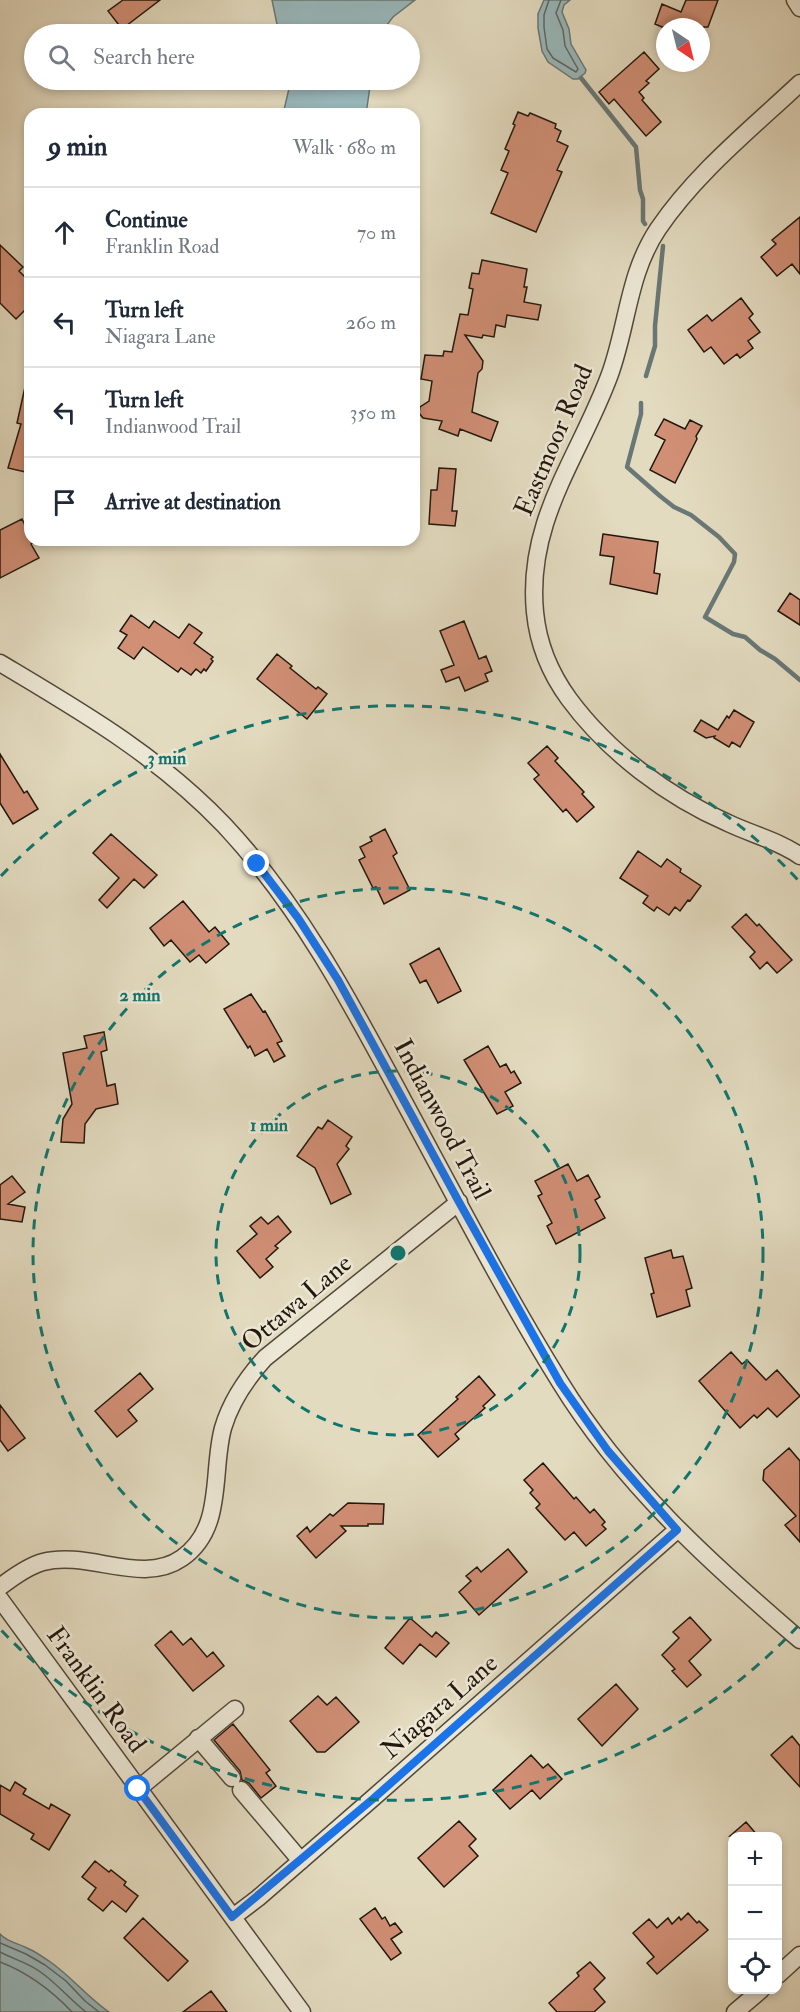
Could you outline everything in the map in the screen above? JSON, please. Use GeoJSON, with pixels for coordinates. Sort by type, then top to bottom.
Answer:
{"type":"FeatureCollection","features":[{"type":"Feature","properties":{"kind":"street"},"geometry":{"type":"LineString","coordinates":[[795,0],[800,8]]}},
{"type":"Feature","properties":{"kind":"street","name":"Eastmoor Road"},"geometry":{"type":"LineString","coordinates":[[798,850],[727,823],[684,801],[644,773],[596,731],[568,698],[547,661],[539,641],[533,579],[538,546],[549,508],[593,416],[610,374],[631,288],[644,254],[657,230],[686,193],[800,82]]}},
{"type":"Feature","properties":{"kind":"street","name":"Indianwood Trail"},"geometry":{"type":"LineString","coordinates":[[0,663],[71,705],[144,754],[188,790],[240,843],[284,898],[326,959],[560,1383],[608,1451],[677,1530],[800,1640]]}},
{"type":"Feature","properties":{"kind":"street","name":"Ottawa Lane"},"geometry":{"type":"LineString","coordinates":[[0,1587],[42,1562],[80,1559],[128,1568],[157,1569],[181,1559],[192,1550],[200,1540],[212,1514],[222,1431],[226,1417],[249,1377],[265,1358],[459,1202]]}},
{"type":"Feature","properties":{"kind":"street","name":"Niagara Lane"},"geometry":{"type":"LineString","coordinates":[[232,1917],[301,1861],[677,1530]]}},
{"type":"Feature","properties":{"kind":"street","name":"Franklin Road"},"geometry":{"type":"LineString","coordinates":[[0,1599],[302,2012]]}},
{"type":"Feature","properties":{"kind":"street"},"geometry":{"type":"LineString","coordinates":[[138,1789],[235,1709]]}},
{"type":"Feature","properties":{"kind":"street"},"geometry":{"type":"LineString","coordinates":[[198,1738],[301,1861]]}},
{"type":"Feature","properties":{"kind":"street"},"geometry":{"type":"LineString","coordinates":[[782,1971],[800,1955]]}},
{"type":"Feature","properties":{"kind":"street"},"geometry":{"type":"LineString","coordinates":[[735,2012],[755,1994]]}},
{"type":"Feature","properties":{"kind":"water"},"geometry":{"type":"Polygon","coordinates":[[[272,0],[415,0],[388,24],[277,24],[272,0]]]}},
{"type":"Feature","properties":{"kind":"water"},"geometry":{"type":"Polygon","coordinates":[[[544,0],[570,0],[564,5],[562,12],[569,29],[571,44],[586,70],[578,79],[573,79],[548,62],[542,51],[538,14],[544,0]]]}},
{"type":"Feature","properties":{"kind":"water"},"geometry":{"type":"Polygon","coordinates":[[[289,90],[370,90],[367,108],[284,108],[289,90]]]}},
{"type":"Feature","properties":{"kind":"water"},"geometry":{"type":"Polygon","coordinates":[[[0,1934],[49,1961],[109,2012],[0,2012],[0,1934]]]}},
{"type":"Feature","properties":{"kind":"building"},"geometry":{"type":"Polygon","coordinates":[[[123,0],[160,0],[129,24],[118,24],[108,11],[123,0]]]}},
{"type":"Feature","properties":{"kind":"building"},"geometry":{"type":"Polygon","coordinates":[[[686,0],[718,0],[710,22],[710,18],[657,18],[662,4],[681,12],[686,0]]]}},
{"type":"Feature","properties":{"kind":"building"},"geometry":{"type":"Polygon","coordinates":[[[644,52],[656,66],[656,72],[646,81],[649,83],[639,92],[644,98],[642,100],[661,122],[646,136],[614,99],[609,104],[599,92],[644,52]]]}},
{"type":"Feature","properties":{"kind":"building"},"geometry":{"type":"Polygon","coordinates":[[[518,112],[528,116],[530,113],[556,124],[555,128],[561,131],[557,141],[568,146],[557,170],[562,172],[536,232],[491,213],[508,173],[501,170],[509,151],[505,149],[518,112]]]}},
{"type":"Feature","properties":{"kind":"building"},"geometry":{"type":"Polygon","coordinates":[[[800,217],[800,274],[792,264],[777,276],[761,257],[776,244],[772,240],[800,217]]]}},
{"type":"Feature","properties":{"kind":"building"},"geometry":{"type":"Polygon","coordinates":[[[0,245],[23,267],[19,271],[24,276],[24,311],[16,319],[0,303],[0,245]]]}},
{"type":"Feature","properties":{"kind":"building"},"geometry":{"type":"Polygon","coordinates":[[[482,260],[527,269],[524,302],[541,305],[538,320],[507,315],[505,327],[496,325],[494,337],[483,335],[482,338],[465,335],[483,361],[482,369],[478,373],[472,412],[498,422],[491,441],[460,429],[458,436],[439,429],[442,421],[423,418],[420,414],[420,407],[429,401],[432,381],[421,379],[425,355],[443,356],[444,351],[452,352],[460,314],[468,315],[473,289],[469,288],[472,273],[479,274],[482,260]]]}},
{"type":"Feature","properties":{"kind":"building"},"geometry":{"type":"Polygon","coordinates":[[[741,298],[753,314],[749,318],[760,332],[748,341],[753,348],[740,358],[737,354],[724,364],[711,347],[704,352],[688,330],[707,315],[712,321],[741,298]]]}},
{"type":"Feature","properties":{"kind":"building"},"geometry":{"type":"Polygon","coordinates":[[[24,392],[24,472],[8,468],[21,424],[17,423],[24,392]]]}},
{"type":"Feature","properties":{"kind":"building"},"geometry":{"type":"Polygon","coordinates":[[[664,419],[685,429],[690,420],[702,426],[675,483],[650,470],[665,440],[655,435],[664,419]]]}},
{"type":"Feature","properties":{"kind":"building"},"geometry":{"type":"Polygon","coordinates":[[[439,468],[456,469],[452,511],[457,511],[455,526],[429,524],[431,490],[437,490],[439,468]]]}},
{"type":"Feature","properties":{"kind":"building"},"geometry":{"type":"Polygon","coordinates":[[[22,519],[24,546],[32,546],[39,558],[0,578],[0,530],[22,519]]]}},
{"type":"Feature","properties":{"kind":"building"},"geometry":{"type":"Polygon","coordinates":[[[603,534],[658,542],[654,573],[660,574],[657,594],[610,584],[614,557],[600,555],[603,534]]]}},
{"type":"Feature","properties":{"kind":"building"},"geometry":{"type":"Polygon","coordinates":[[[790,593],[800,600],[800,625],[778,611],[790,593]]]}},
{"type":"Feature","properties":{"kind":"building"},"geometry":{"type":"Polygon","coordinates":[[[131,615],[149,628],[154,621],[179,638],[189,624],[202,633],[194,643],[213,657],[211,659],[213,661],[206,671],[204,669],[201,673],[196,669],[191,675],[181,668],[178,672],[143,647],[134,659],[118,648],[127,635],[120,631],[131,615]]]}},
{"type":"Feature","properties":{"kind":"building"},"geometry":{"type":"Polygon","coordinates":[[[464,621],[479,659],[486,656],[492,671],[485,674],[488,681],[465,691],[459,677],[446,682],[441,670],[454,665],[440,631],[464,621]]]}},
{"type":"Feature","properties":{"kind":"building"},"geometry":{"type":"Polygon","coordinates":[[[277,654],[316,689],[318,687],[327,694],[307,719],[257,679],[277,654]]]}},
{"type":"Feature","properties":{"kind":"building"},"geometry":{"type":"Polygon","coordinates":[[[734,710],[754,722],[740,747],[732,742],[729,747],[714,738],[715,736],[706,738],[694,731],[701,720],[718,730],[734,710]]]}},
{"type":"Feature","properties":{"kind":"building"},"geometry":{"type":"Polygon","coordinates":[[[547,746],[558,758],[555,761],[584,792],[582,794],[594,807],[577,822],[566,809],[563,812],[534,779],[539,775],[528,763],[547,746]]]}},
{"type":"Feature","properties":{"kind":"building"},"geometry":{"type":"Polygon","coordinates":[[[0,754],[24,793],[27,791],[38,809],[13,824],[0,803],[0,754]]]}},
{"type":"Feature","properties":{"kind":"building"},"geometry":{"type":"Polygon","coordinates":[[[385,829],[397,853],[393,856],[410,890],[384,904],[359,860],[365,857],[360,847],[372,841],[370,837],[385,829]]]}},
{"type":"Feature","properties":{"kind":"building"},"geometry":{"type":"Polygon","coordinates":[[[111,834],[157,875],[144,888],[134,879],[107,908],[99,900],[119,878],[93,853],[111,834]]]}},
{"type":"Feature","properties":{"kind":"building"},"geometry":{"type":"Polygon","coordinates":[[[638,851],[661,867],[667,859],[681,869],[680,872],[701,886],[680,911],[675,907],[669,915],[657,907],[654,911],[643,903],[648,896],[620,878],[638,851]]]}},
{"type":"Feature","properties":{"kind":"building"},"geometry":{"type":"Polygon","coordinates":[[[183,901],[209,932],[215,927],[229,944],[206,963],[199,955],[190,962],[171,940],[164,946],[150,928],[183,901]]]}},
{"type":"Feature","properties":{"kind":"building"},"geometry":{"type":"Polygon","coordinates":[[[746,914],[757,926],[759,924],[792,960],[777,973],[767,962],[760,969],[750,957],[755,952],[732,927],[746,914]]]}},
{"type":"Feature","properties":{"kind":"building"},"geometry":{"type":"Polygon","coordinates":[[[439,948],[461,991],[438,1003],[426,980],[420,983],[410,964],[439,948]]]}},
{"type":"Feature","properties":{"kind":"building"},"geometry":{"type":"Polygon","coordinates":[[[251,994],[263,1012],[265,1011],[282,1041],[277,1043],[285,1056],[274,1062],[267,1049],[255,1056],[224,1009],[251,994]]]}},
{"type":"Feature","properties":{"kind":"building"},"geometry":{"type":"Polygon","coordinates":[[[104,1032],[107,1050],[101,1052],[107,1086],[115,1084],[118,1104],[96,1109],[85,1124],[84,1143],[61,1142],[63,1119],[72,1104],[63,1053],[87,1048],[84,1036],[104,1032]]]}},
{"type":"Feature","properties":{"kind":"building"},"geometry":{"type":"Polygon","coordinates":[[[488,1046],[500,1067],[506,1064],[511,1073],[514,1071],[521,1083],[505,1092],[513,1106],[497,1114],[464,1060],[488,1046]]]}},
{"type":"Feature","properties":{"kind":"building"},"geometry":{"type":"Polygon","coordinates":[[[328,1120],[352,1137],[346,1146],[349,1149],[337,1164],[351,1194],[331,1204],[315,1168],[297,1156],[318,1127],[322,1129],[328,1120]]]}},
{"type":"Feature","properties":{"kind":"building"},"geometry":{"type":"Polygon","coordinates":[[[568,1164],[577,1181],[588,1175],[600,1197],[595,1200],[605,1218],[556,1244],[547,1226],[552,1223],[538,1196],[542,1194],[535,1181],[568,1164]]]}},
{"type":"Feature","properties":{"kind":"building"},"geometry":{"type":"Polygon","coordinates":[[[12,1176],[25,1192],[8,1204],[25,1207],[22,1222],[0,1219],[0,1185],[12,1176]]]}},
{"type":"Feature","properties":{"kind":"building"},"geometry":{"type":"Polygon","coordinates":[[[278,1216],[291,1232],[275,1246],[278,1248],[266,1259],[273,1267],[260,1278],[237,1251],[257,1234],[250,1226],[261,1217],[268,1224],[278,1216]]]}},
{"type":"Feature","properties":{"kind":"building"},"geometry":{"type":"Polygon","coordinates":[[[671,1250],[673,1258],[683,1256],[692,1288],[686,1290],[690,1306],[657,1317],[651,1294],[654,1293],[645,1258],[671,1250]]]}},
{"type":"Feature","properties":{"kind":"building"},"geometry":{"type":"Polygon","coordinates":[[[731,1352],[742,1364],[747,1360],[766,1380],[777,1370],[800,1396],[777,1417],[768,1408],[757,1418],[754,1415],[740,1428],[699,1381],[731,1352]]]}},
{"type":"Feature","properties":{"kind":"building"},"geometry":{"type":"Polygon","coordinates":[[[140,1373],[153,1389],[128,1410],[137,1421],[117,1437],[95,1411],[140,1373]]]}},
{"type":"Feature","properties":{"kind":"building"},"geometry":{"type":"Polygon","coordinates":[[[479,1376],[495,1395],[483,1406],[485,1408],[455,1434],[459,1439],[438,1457],[418,1435],[458,1399],[456,1397],[479,1376]]]}},
{"type":"Feature","properties":{"kind":"building"},"geometry":{"type":"Polygon","coordinates":[[[0,1405],[25,1438],[8,1451],[0,1440],[0,1405]]]}},
{"type":"Feature","properties":{"kind":"building"},"geometry":{"type":"Polygon","coordinates":[[[789,1448],[800,1461],[800,1542],[785,1525],[796,1516],[763,1480],[764,1470],[789,1448]]]}},
{"type":"Feature","properties":{"kind":"building"},"geometry":{"type":"Polygon","coordinates":[[[543,1463],[574,1499],[576,1497],[590,1513],[594,1509],[605,1522],[602,1525],[606,1529],[586,1546],[574,1532],[565,1540],[536,1508],[540,1504],[530,1493],[533,1490],[524,1480],[543,1463]]]}},
{"type":"Feature","properties":{"kind":"building"},"geometry":{"type":"Polygon","coordinates":[[[348,1503],[384,1504],[383,1524],[341,1526],[346,1531],[316,1558],[297,1536],[307,1527],[310,1532],[330,1514],[333,1516],[348,1503]]]}},
{"type":"Feature","properties":{"kind":"building"},"geometry":{"type":"Polygon","coordinates":[[[508,1549],[527,1572],[479,1615],[459,1592],[471,1581],[466,1576],[477,1567],[481,1572],[508,1549]]]}},
{"type":"Feature","properties":{"kind":"building"},"geometry":{"type":"Polygon","coordinates":[[[690,1617],[711,1640],[689,1661],[701,1675],[687,1687],[672,1671],[675,1669],[662,1655],[679,1638],[673,1632],[690,1617]]]}},
{"type":"Feature","properties":{"kind":"building"},"geometry":{"type":"Polygon","coordinates":[[[410,1618],[432,1637],[436,1632],[449,1643],[436,1657],[420,1644],[403,1664],[385,1648],[410,1618]]]}},
{"type":"Feature","properties":{"kind":"building"},"geometry":{"type":"Polygon","coordinates":[[[171,1631],[183,1645],[191,1638],[207,1657],[213,1652],[224,1666],[193,1691],[155,1645],[171,1631]]]}},
{"type":"Feature","properties":{"kind":"building"},"geometry":{"type":"Polygon","coordinates":[[[616,1684],[638,1709],[602,1746],[578,1719],[616,1684]]]}},
{"type":"Feature","properties":{"kind":"building"},"geometry":{"type":"Polygon","coordinates":[[[318,1696],[327,1705],[336,1697],[359,1722],[325,1752],[317,1752],[290,1721],[318,1696]]]}},
{"type":"Feature","properties":{"kind":"building"},"geometry":{"type":"Polygon","coordinates":[[[233,1724],[270,1770],[266,1773],[276,1786],[261,1798],[249,1783],[242,1780],[240,1771],[214,1740],[233,1724]]]}},
{"type":"Feature","properties":{"kind":"building"},"geometry":{"type":"Polygon","coordinates":[[[792,1736],[800,1746],[800,1787],[771,1755],[792,1736]]]}},
{"type":"Feature","properties":{"kind":"building"},"geometry":{"type":"Polygon","coordinates":[[[531,1755],[543,1768],[548,1764],[562,1779],[540,1799],[532,1790],[510,1809],[493,1790],[531,1755]]]}},
{"type":"Feature","properties":{"kind":"building"},"geometry":{"type":"Polygon","coordinates":[[[15,1782],[26,1789],[23,1794],[49,1809],[51,1804],[70,1815],[49,1850],[31,1839],[34,1834],[0,1814],[0,1785],[10,1791],[15,1782]]]}},
{"type":"Feature","properties":{"kind":"building"},"geometry":{"type":"Polygon","coordinates":[[[459,1821],[476,1839],[469,1846],[478,1856],[444,1887],[418,1858],[459,1821]]]}},
{"type":"Feature","properties":{"kind":"building"},"geometry":{"type":"Polygon","coordinates":[[[746,1822],[755,1832],[735,1832],[746,1822]]]}},
{"type":"Feature","properties":{"kind":"building"},"geometry":{"type":"Polygon","coordinates":[[[95,1861],[126,1882],[124,1885],[138,1896],[126,1912],[112,1901],[103,1911],[88,1899],[96,1888],[82,1877],[95,1861]]]}},
{"type":"Feature","properties":{"kind":"building"},"geometry":{"type":"Polygon","coordinates":[[[375,1908],[382,1919],[385,1917],[390,1926],[395,1923],[402,1932],[391,1939],[401,1953],[391,1960],[360,1919],[375,1908]]]}},
{"type":"Feature","properties":{"kind":"building"},"geometry":{"type":"Polygon","coordinates":[[[688,1913],[708,1930],[657,1974],[647,1963],[654,1957],[633,1933],[649,1919],[657,1928],[668,1918],[672,1924],[679,1917],[681,1920],[688,1913]]]}},
{"type":"Feature","properties":{"kind":"building"},"geometry":{"type":"Polygon","coordinates":[[[143,1918],[188,1961],[168,1981],[124,1938],[143,1918]]]}},
{"type":"Feature","properties":{"kind":"building"},"geometry":{"type":"Polygon","coordinates":[[[590,1962],[605,1978],[594,1989],[605,2002],[594,2012],[557,2012],[549,2003],[579,1976],[577,1973],[590,1962]]]}},
{"type":"Feature","properties":{"kind":"building"},"geometry":{"type":"Polygon","coordinates":[[[211,1991],[227,2012],[183,2012],[211,1991]]]}},
{"type":"Feature","properties":{"kind":"waterway"},"geometry":{"type":"LineString","coordinates":[[581,78],[636,147],[645,224]]}},
{"type":"Feature","properties":{"kind":"waterway"},"geometry":{"type":"LineString","coordinates":[[646,376],[655,346],[663,246]]}},
{"type":"Feature","properties":{"kind":"waterway"},"geometry":{"type":"LineString","coordinates":[[641,403],[641,414],[627,467],[674,507],[691,515],[719,537],[735,554],[734,562],[705,617],[733,634],[745,637],[800,680]]}},
{"type":"Feature","properties":{"kind":"route"},"geometry":{"type":"LineString","coordinates":[[138,1789],[232,1917],[258,1898],[374,1798],[677,1530],[608,1451],[560,1383],[326,959],[284,898],[257,864]]}}]}
